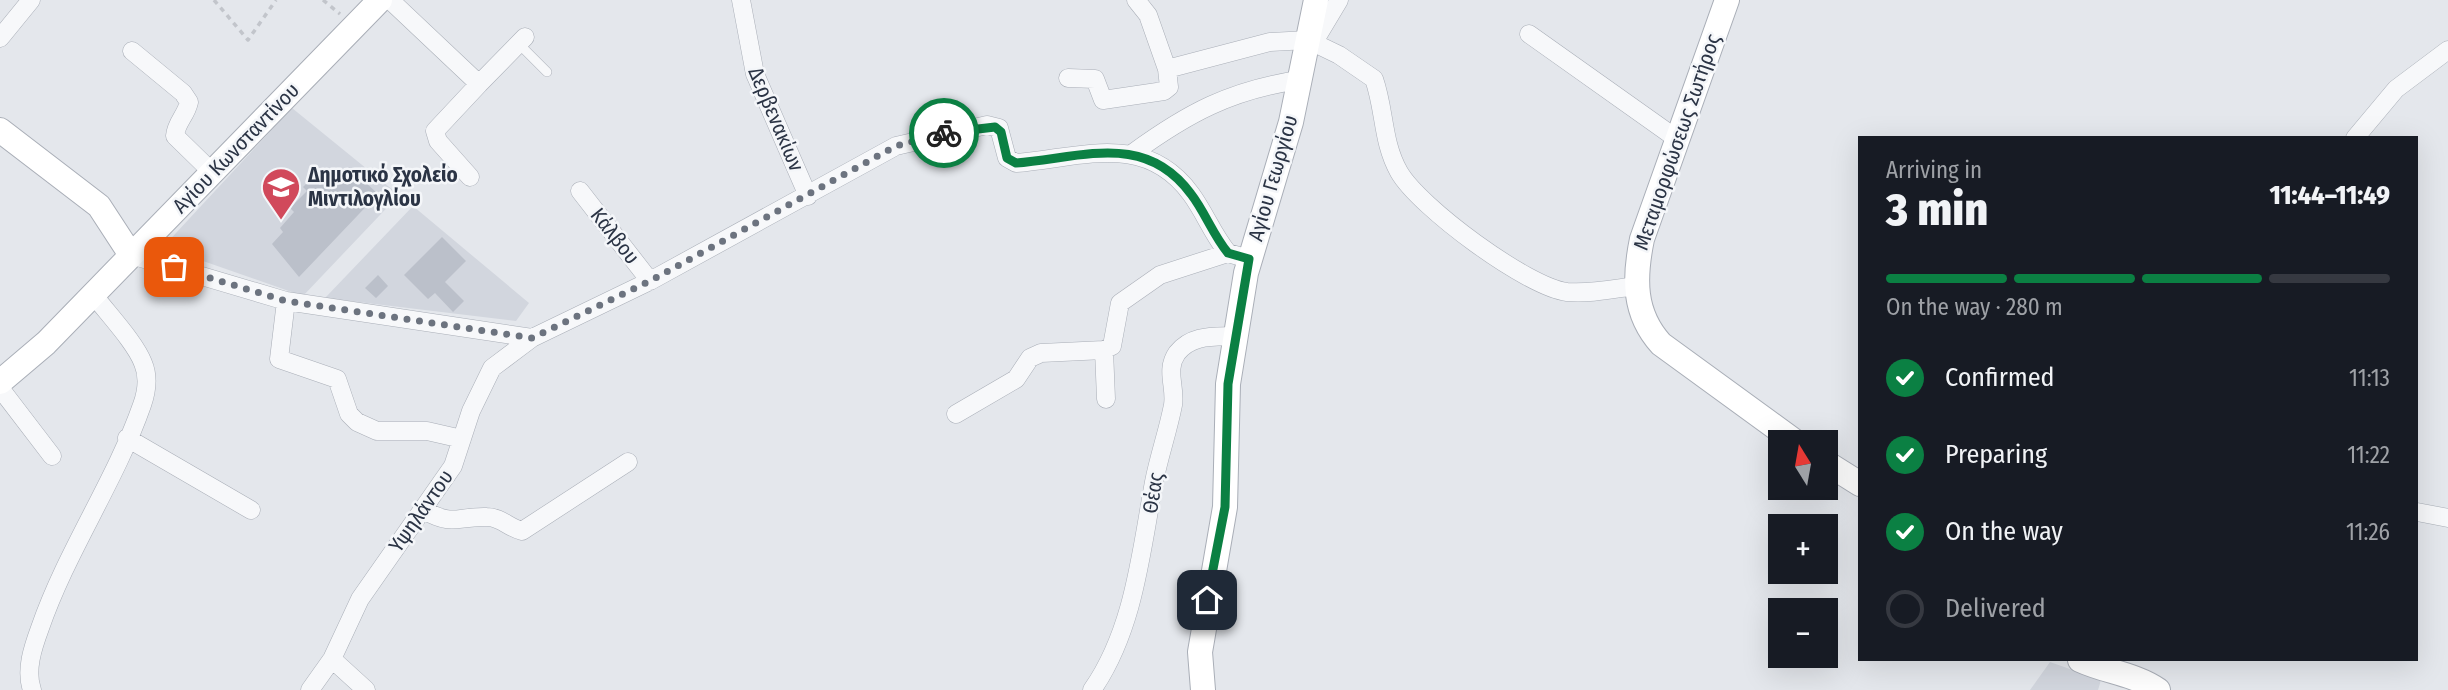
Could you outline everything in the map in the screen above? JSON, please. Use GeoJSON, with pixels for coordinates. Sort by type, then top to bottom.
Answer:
{"type":"FeatureCollection","features":[{"type":"Feature","properties":{"kind":"street"},"geometry":{"type":"LineString","coordinates":[[0,38],[31,0]]}},
{"type":"Feature","properties":{"kind":"street","name":"Αγίου Κωνσταντίνου"},"geometry":{"type":"LineString","coordinates":[[0,382],[46,343],[380,0]]}},
{"type":"Feature","properties":{"kind":"street"},"geometry":{"type":"LineString","coordinates":[[390,0],[479,84]]}},
{"type":"Feature","properties":{"kind":"street","name":"Δερβενακίων"},"geometry":{"type":"LineString","coordinates":[[741,0],[755,74],[808,195]]}},
{"type":"Feature","properties":{"kind":"street"},"geometry":{"type":"LineString","coordinates":[[1069,78],[1095,79],[1103,100],[1164,91],[1168,87],[1167,69],[1148,15],[1136,0]]}},
{"type":"Feature","properties":{"kind":"street","name":"Αγίου Γεωργίου"},"geometry":{"type":"LineString","coordinates":[[1203,690],[1200,652],[1225,507],[1228,384],[1236,335],[1239,256],[1291,122],[1316,0]]}},
{"type":"Feature","properties":{"kind":"street"},"geometry":{"type":"LineString","coordinates":[[1167,69],[1270,42],[1308,40],[1318,35],[1339,0]]}},
{"type":"Feature","properties":{"kind":"street","name":"Μεταμορφώσεως Σωτήρος"},"geometry":{"type":"LineString","coordinates":[[1636,286],[1642,239],[1727,0]]}},
{"type":"Feature","properties":{"kind":"street"},"geometry":{"type":"LineString","coordinates":[[1529,34],[1677,139]]}},
{"type":"Feature","properties":{"kind":"street"},"geometry":{"type":"LineString","coordinates":[[1308,40],[1339,55],[1374,79],[1388,148],[1406,182],[1430,209],[1540,284],[1565,292],[1597,292],[1636,286],[1643,318],[1661,344],[1779,430]]}},
{"type":"Feature","properties":{"kind":"street"},"geometry":{"type":"LineString","coordinates":[[470,177],[438,141],[435,131],[522,41]]}},
{"type":"Feature","properties":{"kind":"street"},"geometry":{"type":"LineString","coordinates":[[2358,136],[2396,89],[2448,50]]}},
{"type":"Feature","properties":{"kind":"street"},"geometry":{"type":"LineString","coordinates":[[132,51],[183,93],[189,102],[187,112],[176,126],[175,136],[213,173]]}},
{"type":"Feature","properties":{"kind":"street"},"geometry":{"type":"LineString","coordinates":[[956,414],[1016,379],[1030,358],[1041,353],[1104,350],[1112,346],[1120,303],[1160,275],[1239,256],[1183,184],[1163,167],[1133,153],[1168,127],[1229,95],[1299,80]]}},
{"type":"Feature","properties":{"kind":"street","name":"Υψηλάντου"},"geometry":{"type":"LineString","coordinates":[[310,690],[332,659],[360,599],[453,466],[471,411],[492,368],[532,338],[650,281],[896,146],[987,125],[999,128],[1007,158],[1016,163],[1114,151],[1133,153]]}},
{"type":"Feature","properties":{"kind":"street"},"geometry":{"type":"LineString","coordinates":[[0,130],[100,206],[131,254],[286,301],[532,338]]}},
{"type":"Feature","properties":{"kind":"street","name":"Κάλβου"},"geometry":{"type":"LineString","coordinates":[[580,191],[650,281]]}},
{"type":"Feature","properties":{"kind":"street"},"geometry":{"type":"LineString","coordinates":[[32,690],[30,666],[46,612],[127,438],[142,403],[147,382],[143,362],[93,295]]}},
{"type":"Feature","properties":{"kind":"street"},"geometry":{"type":"LineString","coordinates":[[286,301],[279,359],[337,379],[349,414],[357,422],[377,431],[427,431],[462,439]]}},
{"type":"Feature","properties":{"kind":"street","name":"Θέας"},"geometry":{"type":"LineString","coordinates":[[1092,690],[1110,655],[1140,572],[1153,486],[1172,406],[1173,361],[1184,346],[1198,338],[1236,335]]}},
{"type":"Feature","properties":{"kind":"street"},"geometry":{"type":"LineString","coordinates":[[1104,350],[1106,399]]}},
{"type":"Feature","properties":{"kind":"street"},"geometry":{"type":"LineString","coordinates":[[0,388],[52,456]]}},
{"type":"Feature","properties":{"kind":"street"},"geometry":{"type":"LineString","coordinates":[[127,438],[251,510]]}},
{"type":"Feature","properties":{"kind":"street"},"geometry":{"type":"LineString","coordinates":[[423,510],[454,522],[486,517],[500,520],[522,531],[628,462]]}},
{"type":"Feature","properties":{"kind":"street"},"geometry":{"type":"LineString","coordinates":[[1838,470],[1858,483]]}},
{"type":"Feature","properties":{"kind":"street"},"geometry":{"type":"LineString","coordinates":[[2418,512],[2448,518]]}},
{"type":"Feature","properties":{"kind":"street"},"geometry":{"type":"LineString","coordinates":[[332,659],[366,690]]}},
{"type":"Feature","properties":{"kind":"street"},"geometry":{"type":"LineString","coordinates":[[2082,661],[2104,671],[2146,682],[2158,690]]}},
{"type":"Feature","properties":{"kind":"lane"},"geometry":{"type":"LineString","coordinates":[[522,41],[547,72]]}},
{"type":"Feature","properties":{"kind":"path"},"geometry":{"type":"LineString","coordinates":[[214,0],[248,40],[276,0]]}},
{"type":"Feature","properties":{"kind":"shaded area","name":"Δημοτικό Σχολείο Μιντιλογλίου"},"geometry":{"type":"Polygon","coordinates":[[[292,108],[399,195],[303,296],[163,247],[292,108]]]}},
{"type":"Feature","properties":{"kind":"shaded area"},"geometry":{"type":"Polygon","coordinates":[[[413,206],[529,303],[516,321],[325,298],[413,206]]]}},
{"type":"Feature","properties":{"kind":"shaded area"},"geometry":{"type":"Polygon","coordinates":[[[2050,662],[2101,680],[2098,690],[2030,690],[2050,662]]]}},
{"type":"Feature","properties":{"kind":"building"},"geometry":{"type":"Polygon","coordinates":[[[349,167],[378,194],[299,277],[272,244],[283,232],[280,228],[294,212],[290,208],[307,191],[303,187],[315,175],[330,188],[349,167]]]}},
{"type":"Feature","properties":{"kind":"building"},"geometry":{"type":"Polygon","coordinates":[[[442,237],[466,261],[445,282],[464,301],[453,312],[435,293],[428,299],[404,275],[442,237]]]}},
{"type":"Feature","properties":{"kind":"building"},"geometry":{"type":"Polygon","coordinates":[[[378,275],[388,286],[376,298],[365,288],[378,275]]]}},
{"type":"Feature","properties":{"kind":"way so far"},"geometry":{"type":"LineString","coordinates":[[174,267],[286,301],[532,338],[650,281],[896,146],[944,133]]}},
{"type":"Feature","properties":{"kind":"place","name":"Δημοτικό Σχολείο Μιντιλογλίου"},"geometry":{"type":"Point","coordinates":[281,221]}},
{"type":"Feature","properties":{"kind":"route"},"geometry":{"type":"LineString","coordinates":[[944,133],[987,125],[999,128],[1007,158],[1016,163],[1114,151],[1133,153],[1174,175],[1192,195],[1228,253],[1249,259],[1228,384],[1225,507],[1207,600]]}}]}
